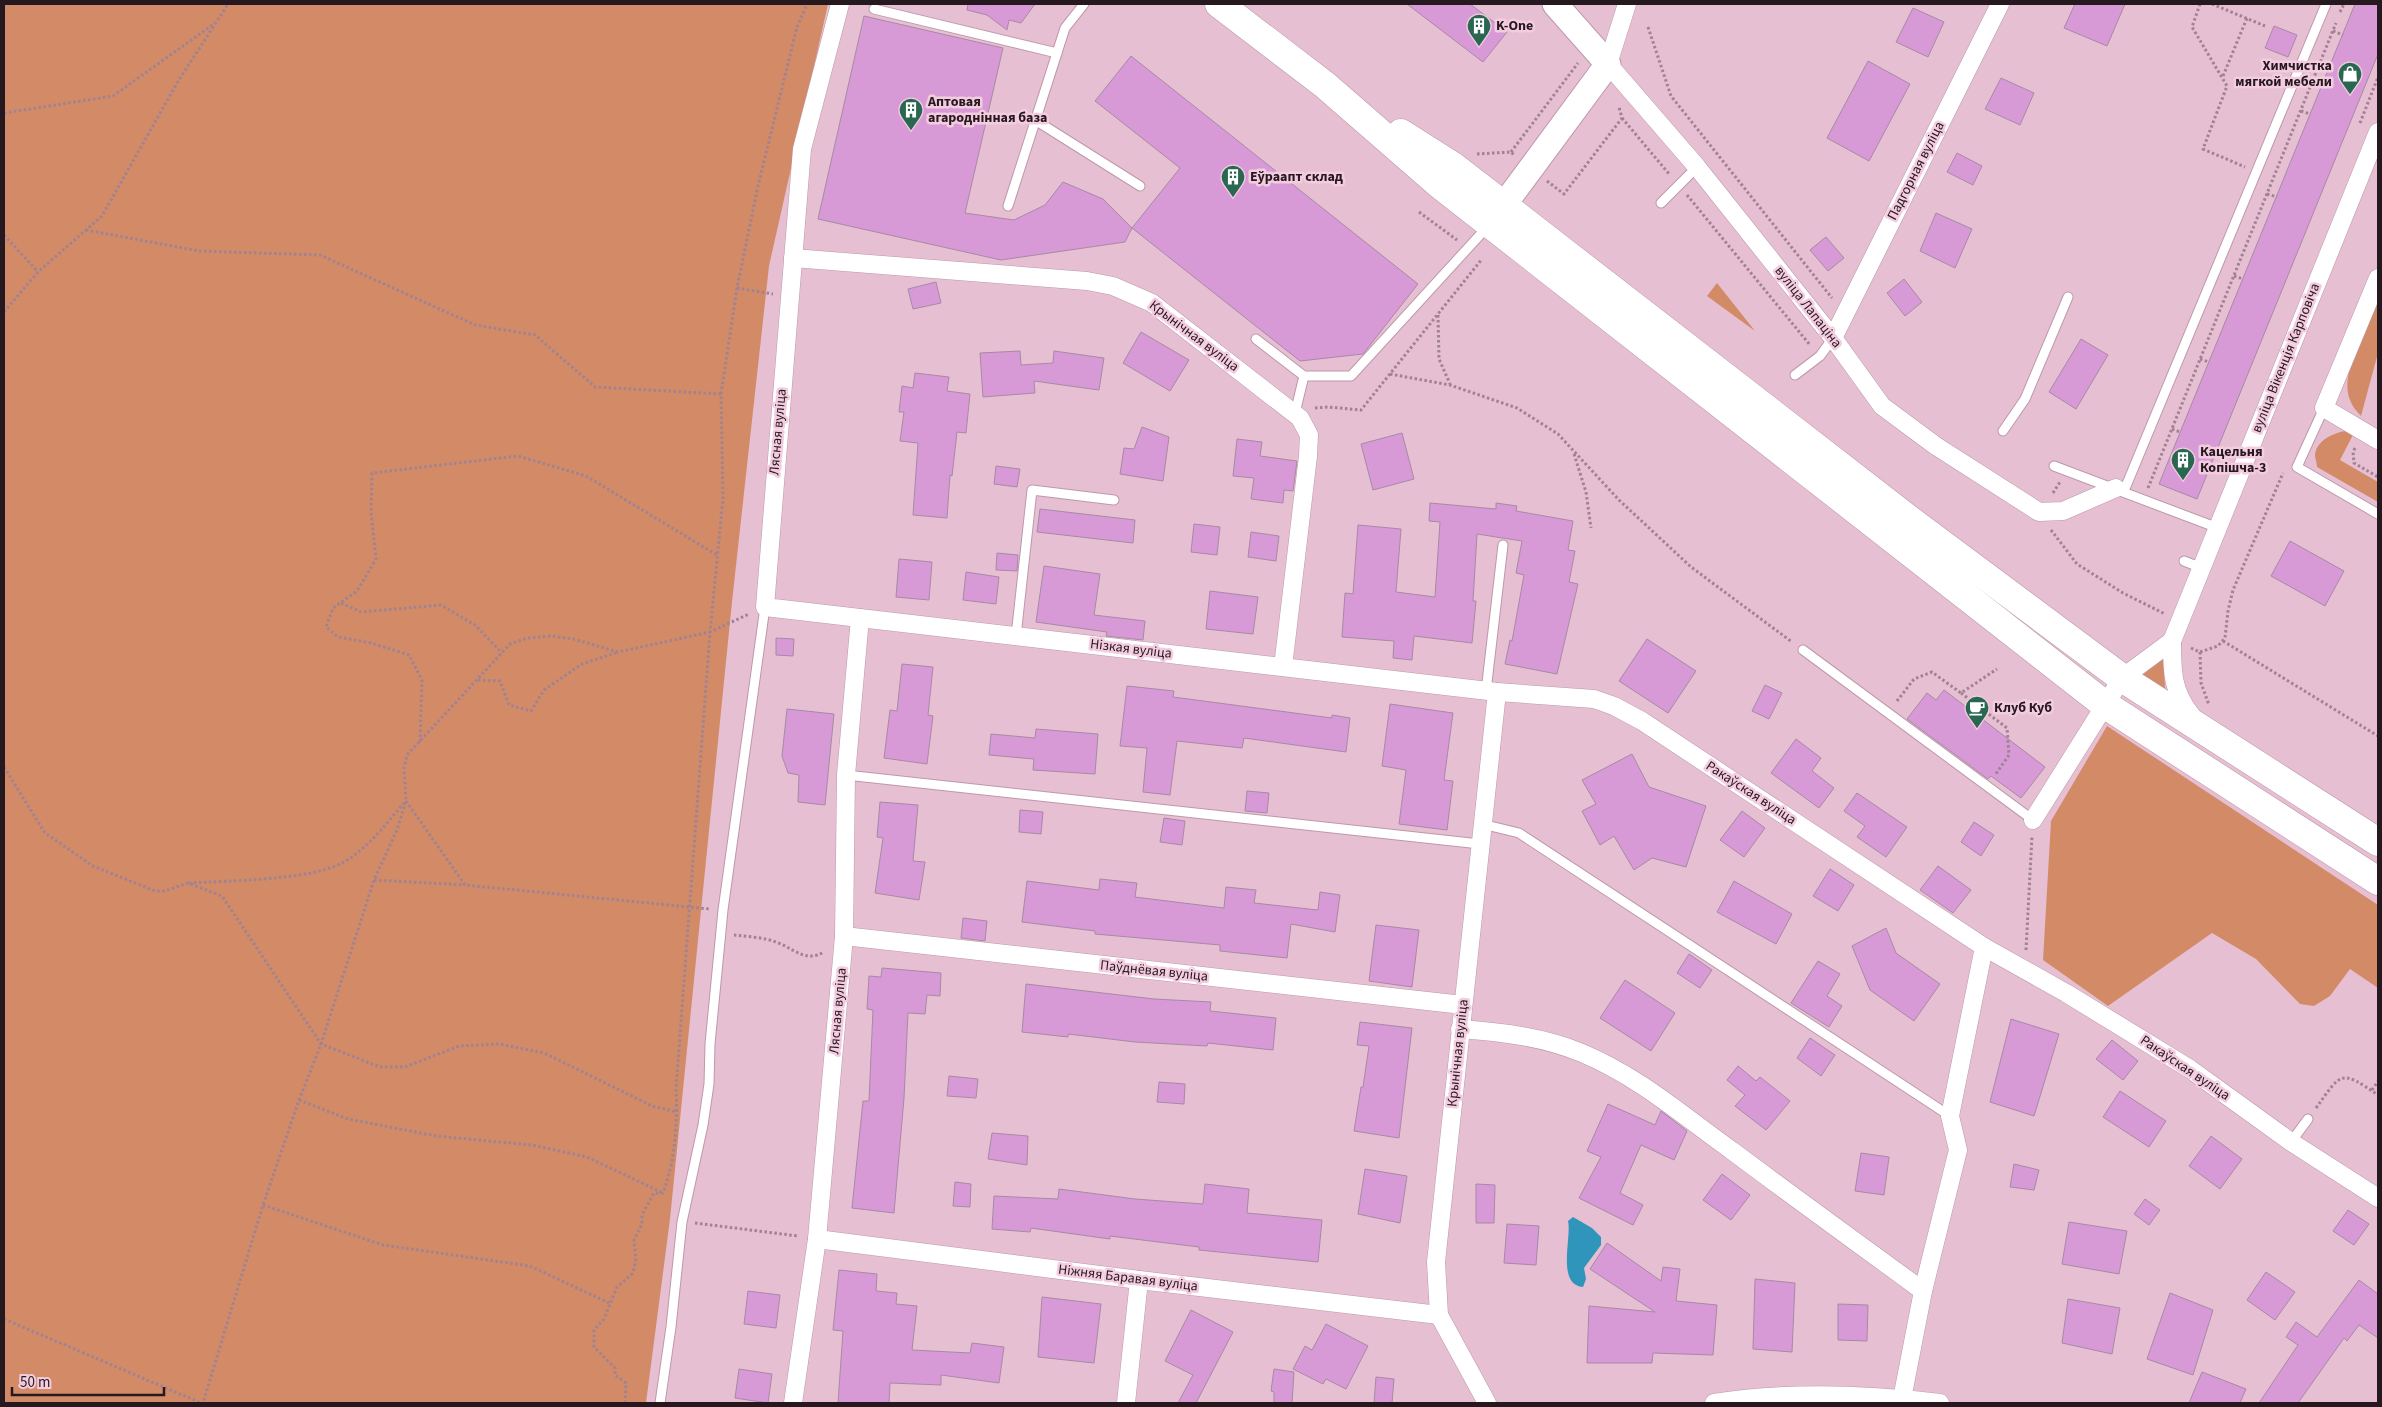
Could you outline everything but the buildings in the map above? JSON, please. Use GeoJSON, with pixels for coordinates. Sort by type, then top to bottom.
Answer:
{"type":"FeatureCollection","features":[{"type":"Feature","properties":{"kind":"main road"},"geometry":{"type":"LineString","coordinates":[[1219,4],[1325,85],[1440,184],[1497,214],[2122,678],[2378,842]]}},
{"type":"Feature","properties":{"kind":"main road","name":"вуліца Лапаціна"},"geometry":{"type":"LineString","coordinates":[[1556,4],[1608,64]]}},
{"type":"Feature","properties":{"kind":"main road"},"geometry":{"type":"LineString","coordinates":[[1497,214],[1608,64]]}},
{"type":"Feature","properties":{"kind":"main road"},"geometry":{"type":"LineString","coordinates":[[1497,214],[2104,704],[2378,881]]}},
{"type":"Feature","properties":{"kind":"main road"},"geometry":{"type":"LineString","coordinates":[[2189,758],[2205,731]]}},
{"type":"Feature","properties":{"kind":"street","name":"Лясная вуліца"},"geometry":{"type":"LineString","coordinates":[[765,607],[802,150],[840,4]]}},
{"type":"Feature","properties":{"kind":"street"},"geometry":{"type":"LineString","coordinates":[[1608,64],[1627,4]]}},
{"type":"Feature","properties":{"kind":"street","name":"Падгорная вуліца"},"geometry":{"type":"LineString","coordinates":[[1833,338],[2000,4]]}},
{"type":"Feature","properties":{"kind":"street","name":"вуліца Лапаціна"},"geometry":{"type":"LineString","coordinates":[[1608,64],[1630,93],[1697,167],[1833,338],[1882,406],[1945,452],[2039,512]]}},
{"type":"Feature","properties":{"kind":"street","name":"вуліца Вікенція Карповіча"},"geometry":{"type":"LineString","coordinates":[[2172,641],[2378,132]]}},
{"type":"Feature","properties":{"kind":"street","name":"Крынічная вуліца"},"geometry":{"type":"LineString","coordinates":[[794,258],[1087,281],[1113,286],[1152,302],[1295,413],[1300,418],[1309,435],[1283,667]]}},
{"type":"Feature","properties":{"kind":"street"},"geometry":{"type":"LineString","coordinates":[[2378,278],[2324,408],[2378,440]]}},
{"type":"Feature","properties":{"kind":"street"},"geometry":{"type":"LineString","coordinates":[[2039,512],[2063,511],[2120,490]]}},
{"type":"Feature","properties":{"kind":"street","name":"Нізкая вуліца"},"geometry":{"type":"LineString","coordinates":[[765,607],[1491,691]]}},
{"type":"Feature","properties":{"kind":"street","name":"Лясная вуліца"},"geometry":{"type":"LineString","coordinates":[[793,1403],[817,1239],[844,936],[846,775],[860,618]]}},
{"type":"Feature","properties":{"kind":"street"},"geometry":{"type":"LineString","coordinates":[[2033,820],[2122,678],[2172,641]]}},
{"type":"Feature","properties":{"kind":"street"},"geometry":{"type":"LineString","coordinates":[[2172,641],[2174,681],[2180,702],[2205,731]]}},
{"type":"Feature","properties":{"kind":"street","name":"Крынічная вуліца"},"geometry":{"type":"LineString","coordinates":[[1487,1403],[1439,1315],[1436,1262],[1482,824],[1491,691]]}},
{"type":"Feature","properties":{"kind":"street","name":"Ракаўская вуліца"},"geometry":{"type":"LineString","coordinates":[[1491,691],[1594,699],[1614,706],[1642,721],[1984,948],[2025,970],[2190,1069],[2291,1142],[2378,1198]]}},
{"type":"Feature","properties":{"kind":"street","name":"Паўднёвая вуліца"},"geometry":{"type":"LineString","coordinates":[[844,936],[1463,1005]]}},
{"type":"Feature","properties":{"kind":"street"},"geometry":{"type":"LineString","coordinates":[[1902,1399],[1924,1292],[1958,1150],[1950,1116],[1984,948]]}},
{"type":"Feature","properties":{"kind":"street"},"geometry":{"type":"LineString","coordinates":[[1460,1029],[1510,1033],[1549,1042],[1582,1054],[1656,1093],[1728,1149],[1924,1292]]}},
{"type":"Feature","properties":{"kind":"street","name":"Ніжняя Баравая вуліца"},"geometry":{"type":"LineString","coordinates":[[817,1239],[1139,1280],[1439,1315]]}},
{"type":"Feature","properties":{"kind":"street"},"geometry":{"type":"LineString","coordinates":[[1126,1403],[1139,1280]]}},
{"type":"Feature","properties":{"kind":"street"},"geometry":{"type":"LineString","coordinates":[[1714,1403],[1791,1395],[1902,1399],[1940,1403]]}},
{"type":"Feature","properties":{"kind":"lane"},"geometry":{"type":"LineString","coordinates":[[1008,206],[1065,28],[1084,4]]}},
{"type":"Feature","properties":{"kind":"lane"},"geometry":{"type":"LineString","coordinates":[[2120,490],[2326,4]]}},
{"type":"Feature","properties":{"kind":"lane"},"geometry":{"type":"LineString","coordinates":[[874,9],[1057,53]]}},
{"type":"Feature","properties":{"kind":"lane"},"geometry":{"type":"LineString","coordinates":[[1035,120],[1140,186]]}},
{"type":"Feature","properties":{"kind":"lane"},"geometry":{"type":"LineString","coordinates":[[1661,203],[1697,167]]}},
{"type":"Feature","properties":{"kind":"lane"},"geometry":{"type":"LineString","coordinates":[[1256,339],[1304,376],[1351,376],[1497,214]]}},
{"type":"Feature","properties":{"kind":"lane"},"geometry":{"type":"LineString","coordinates":[[2004,431],[2025,399],[2068,297]]}},
{"type":"Feature","properties":{"kind":"lane"},"geometry":{"type":"LineString","coordinates":[[1795,374],[1820,356],[1833,338]]}},
{"type":"Feature","properties":{"kind":"lane"},"geometry":{"type":"LineString","coordinates":[[1295,413],[1304,376]]}},
{"type":"Feature","properties":{"kind":"lane"},"geometry":{"type":"LineString","coordinates":[[2324,408],[2297,467],[2378,514]]}},
{"type":"Feature","properties":{"kind":"lane"},"geometry":{"type":"LineString","coordinates":[[2054,466],[2218,528]]}},
{"type":"Feature","properties":{"kind":"lane"},"geometry":{"type":"LineString","coordinates":[[1016,636],[1032,490],[1114,500]]}},
{"type":"Feature","properties":{"kind":"lane"},"geometry":{"type":"LineString","coordinates":[[1491,691],[1503,545]]}},
{"type":"Feature","properties":{"kind":"lane"},"geometry":{"type":"LineString","coordinates":[[2184,561],[2202,568]]}},
{"type":"Feature","properties":{"kind":"lane"},"geometry":{"type":"LineString","coordinates":[[660,1403],[671,1327],[682,1222],[706,1108],[720,934],[765,607]]}},
{"type":"Feature","properties":{"kind":"lane"},"geometry":{"type":"LineString","coordinates":[[1803,650],[2033,820]]}},
{"type":"Feature","properties":{"kind":"lane"},"geometry":{"type":"LineString","coordinates":[[846,775],[1480,844]]}},
{"type":"Feature","properties":{"kind":"lane"},"geometry":{"type":"LineString","coordinates":[[1482,824],[1519,833],[1950,1116]]}},
{"type":"Feature","properties":{"kind":"lane"},"geometry":{"type":"LineString","coordinates":[[2291,1142],[2308,1119]]}},
{"type":"Feature","properties":{"kind":"path"},"geometry":{"type":"LineString","coordinates":[[4,312],[38,272],[102,216],[177,83],[228,4]]}},
{"type":"Feature","properties":{"kind":"path"},"geometry":{"type":"LineString","coordinates":[[663,1192],[669,1176],[677,1112],[676,1089],[689,908],[710,632],[723,499],[722,394],[737,288],[758,186],[797,27],[807,4]]}},
{"type":"Feature","properties":{"kind":"path"},"geometry":{"type":"LineString","coordinates":[[2200,4],[2192,27],[2227,86],[2203,149],[2253,170]]}},
{"type":"Feature","properties":{"kind":"path"},"geometry":{"type":"LineString","coordinates":[[2212,4],[2265,26]]}},
{"type":"Feature","properties":{"kind":"path"},"geometry":{"type":"LineString","coordinates":[[2147,492],[2344,4]]}},
{"type":"Feature","properties":{"kind":"path"},"geometry":{"type":"LineString","coordinates":[[2222,77],[2247,18]]}},
{"type":"Feature","properties":{"kind":"path"},"geometry":{"type":"LineString","coordinates":[[4,114],[113,96],[217,21]]}},
{"type":"Feature","properties":{"kind":"path"},"geometry":{"type":"LineString","coordinates":[[1648,26],[1670,96],[1829,293],[1842,319]]}},
{"type":"Feature","properties":{"kind":"path"},"geometry":{"type":"LineString","coordinates":[[2333,30],[2343,34]]}},
{"type":"Feature","properties":{"kind":"path"},"geometry":{"type":"LineString","coordinates":[[1511,152],[1581,58]]}},
{"type":"Feature","properties":{"kind":"path"},"geometry":{"type":"LineString","coordinates":[[2301,111],[2310,114]]}},
{"type":"Feature","properties":{"kind":"path"},"geometry":{"type":"LineString","coordinates":[[1622,118],[1820,356]]}},
{"type":"Feature","properties":{"kind":"path"},"geometry":{"type":"LineString","coordinates":[[2267,194],[2277,197]]}},
{"type":"Feature","properties":{"kind":"path"},"geometry":{"type":"LineString","coordinates":[[1419,212],[1463,244]]}},
{"type":"Feature","properties":{"kind":"path"},"geometry":{"type":"LineString","coordinates":[[86,230],[199,251],[320,255],[475,326],[535,335],[596,387],[722,394]]}},
{"type":"Feature","properties":{"kind":"path"},"geometry":{"type":"LineString","coordinates":[[4,235],[38,272]]}},
{"type":"Feature","properties":{"kind":"path"},"geometry":{"type":"LineString","coordinates":[[1328,407],[1361,410],[1482,259]]}},
{"type":"Feature","properties":{"kind":"path"},"geometry":{"type":"LineString","coordinates":[[2234,276],[2243,279]]}},
{"type":"Feature","properties":{"kind":"path"},"geometry":{"type":"LineString","coordinates":[[737,288],[790,296]]}},
{"type":"Feature","properties":{"kind":"path"},"geometry":{"type":"LineString","coordinates":[[1438,314],[1439,358],[1450,385]]}},
{"type":"Feature","properties":{"kind":"path"},"geometry":{"type":"LineString","coordinates":[[2200,359],[2209,362]]}},
{"type":"Feature","properties":{"kind":"path"},"geometry":{"type":"LineString","coordinates":[[1390,374],[1450,385],[1517,408],[1558,434],[1619,500],[1691,567],[1803,650]]}},
{"type":"Feature","properties":{"kind":"path"},"geometry":{"type":"LineString","coordinates":[[2172,429],[2180,432]]}},
{"type":"Feature","properties":{"kind":"path"},"geometry":{"type":"LineString","coordinates":[[1573,450],[1586,492],[1591,528]]}},
{"type":"Feature","properties":{"kind":"path"},"geometry":{"type":"LineString","coordinates":[[420,742],[422,680],[409,655],[371,643],[338,637],[326,626],[333,608],[357,591],[376,559],[371,512],[372,473],[518,456],[586,476],[717,556]]}},
{"type":"Feature","properties":{"kind":"path"},"geometry":{"type":"LineString","coordinates":[[2200,652],[2218,646],[2225,638],[2233,590],[2285,470]]}},
{"type":"Feature","properties":{"kind":"path"},"geometry":{"type":"LineString","coordinates":[[2039,512],[2077,564],[2123,593],[2170,616]]}},
{"type":"Feature","properties":{"kind":"path"},"geometry":{"type":"LineString","coordinates":[[340,603],[361,612],[441,605],[475,625],[502,653]]}},
{"type":"Feature","properties":{"kind":"path"},"geometry":{"type":"LineString","coordinates":[[477,680],[500,682],[509,705],[531,711],[544,690],[582,664],[618,652],[710,632],[765,607]]}},
{"type":"Feature","properties":{"kind":"path"},"geometry":{"type":"LineString","coordinates":[[4,1319],[202,1403],[263,1205],[299,1100],[321,1044],[374,880],[397,830],[406,801],[404,768],[407,755],[510,644],[526,638],[551,636],[572,639],[618,652]]}},
{"type":"Feature","properties":{"kind":"path"},"geometry":{"type":"LineString","coordinates":[[2223,641],[2378,736]]}},
{"type":"Feature","properties":{"kind":"path"},"geometry":{"type":"LineString","coordinates":[[1962,693],[1997,669]]}},
{"type":"Feature","properties":{"kind":"path"},"geometry":{"type":"LineString","coordinates":[[1888,713],[1914,679],[1932,672],[1962,693],[2007,728],[2009,755],[1987,785]]}},
{"type":"Feature","properties":{"kind":"path"},"geometry":{"type":"LineString","coordinates":[[4,767],[45,833],[93,866],[155,891],[188,883],[319,872],[340,864],[362,850],[406,801]]}},
{"type":"Feature","properties":{"kind":"path"},"geometry":{"type":"LineString","coordinates":[[406,801],[465,885]]}},
{"type":"Feature","properties":{"kind":"path"},"geometry":{"type":"LineString","coordinates":[[2025,970],[2033,820]]}},
{"type":"Feature","properties":{"kind":"path"},"geometry":{"type":"LineString","coordinates":[[374,880],[465,885],[723,910]]}},
{"type":"Feature","properties":{"kind":"path"},"geometry":{"type":"LineString","coordinates":[[188,883],[222,896],[321,1044],[380,1067],[405,1067],[459,1046],[500,1044],[544,1053],[652,1106],[677,1112]]}},
{"type":"Feature","properties":{"kind":"path"},"geometry":{"type":"LineString","coordinates":[[720,934],[758,938],[782,944],[789,950],[804,956],[817,956],[844,936]]}},
{"type":"Feature","properties":{"kind":"path"},"geometry":{"type":"LineString","coordinates":[[2308,1119],[2339,1078],[2350,1077],[2378,1095]]}},
{"type":"Feature","properties":{"kind":"path"},"geometry":{"type":"LineString","coordinates":[[2372,1090],[2378,1081]]}},
{"type":"Feature","properties":{"kind":"path"},"geometry":{"type":"LineString","coordinates":[[299,1100],[348,1119],[436,1136],[532,1145],[587,1157],[663,1192]]}},
{"type":"Feature","properties":{"kind":"path"},"geometry":{"type":"LineString","coordinates":[[625,1403],[626,1383],[615,1375],[615,1368],[594,1347],[594,1330],[604,1319],[609,1302],[617,1287],[632,1274],[636,1261],[634,1240],[642,1224],[642,1215],[648,1202],[654,1193],[663,1192]]}},
{"type":"Feature","properties":{"kind":"path"},"geometry":{"type":"LineString","coordinates":[[263,1205],[383,1245],[530,1266],[609,1302]]}},
{"type":"Feature","properties":{"kind":"path"},"geometry":{"type":"LineString","coordinates":[[682,1222],[817,1239]]}},
{"type":"Feature","properties":{"kind":"shaded area"},"geometry":{"type":"Polygon","coordinates":[[[4,4],[828,4],[769,266],[732,602],[670,1219],[646,1403],[4,1403],[4,4]]]}},
{"type":"Feature","properties":{"kind":"shaded area"},"geometry":{"type":"Polygon","coordinates":[[[1717,283],[1755,331],[1707,296],[1717,283]]]}},
{"type":"Feature","properties":{"kind":"shaded area"},"geometry":{"type":"Polygon","coordinates":[[[2378,301],[2378,353],[2361,416],[2350,401],[2348,390],[2349,372],[2378,301]]]}},
{"type":"Feature","properties":{"kind":"shaded area"},"geometry":{"type":"Polygon","coordinates":[[[2345,431],[2354,433],[2340,460],[2378,482],[2378,502],[2317,467],[2315,455],[2318,446],[2326,438],[2345,431]]]}},
{"type":"Feature","properties":{"kind":"shaded area"},"geometry":{"type":"Polygon","coordinates":[[[2161,658],[2164,659],[2165,691],[2139,674],[2161,658]]]}},
{"type":"Feature","properties":{"kind":"shaded area"},"geometry":{"type":"Polygon","coordinates":[[[2107,726],[2378,905],[2378,988],[2350,969],[2330,996],[2314,1006],[2300,1004],[2256,959],[2212,933],[2108,1006],[2043,960],[2051,821],[2107,726]]]}},
{"type":"Feature","properties":{"kind":"water"},"geometry":{"type":"Polygon","coordinates":[[[1573,1217],[1592,1228],[1601,1237],[1601,1245],[1584,1268],[1586,1279],[1583,1287],[1575,1284],[1570,1278],[1567,1269],[1568,1221],[1573,1217]]]}},
{"type":"Feature","properties":{"kind":"place","name":"K-One"},"geometry":{"type":"Point","coordinates":[1479,47]}},
{"type":"Feature","properties":{"kind":"place","name":"Химчистка мягкой мебели"},"geometry":{"type":"Point","coordinates":[2350,95]}},
{"type":"Feature","properties":{"kind":"place","name":"Аптовая агароднінная база"},"geometry":{"type":"Point","coordinates":[911,131]}},
{"type":"Feature","properties":{"kind":"place","name":"Еўраапт склад"},"geometry":{"type":"Point","coordinates":[1233,198]}},
{"type":"Feature","properties":{"kind":"place","name":"Кацельня Копішча-3"},"geometry":{"type":"Point","coordinates":[2183,481]}},
{"type":"Feature","properties":{"kind":"place","name":"Клуб Куб"},"geometry":{"type":"Point","coordinates":[1977,729]}}]}
